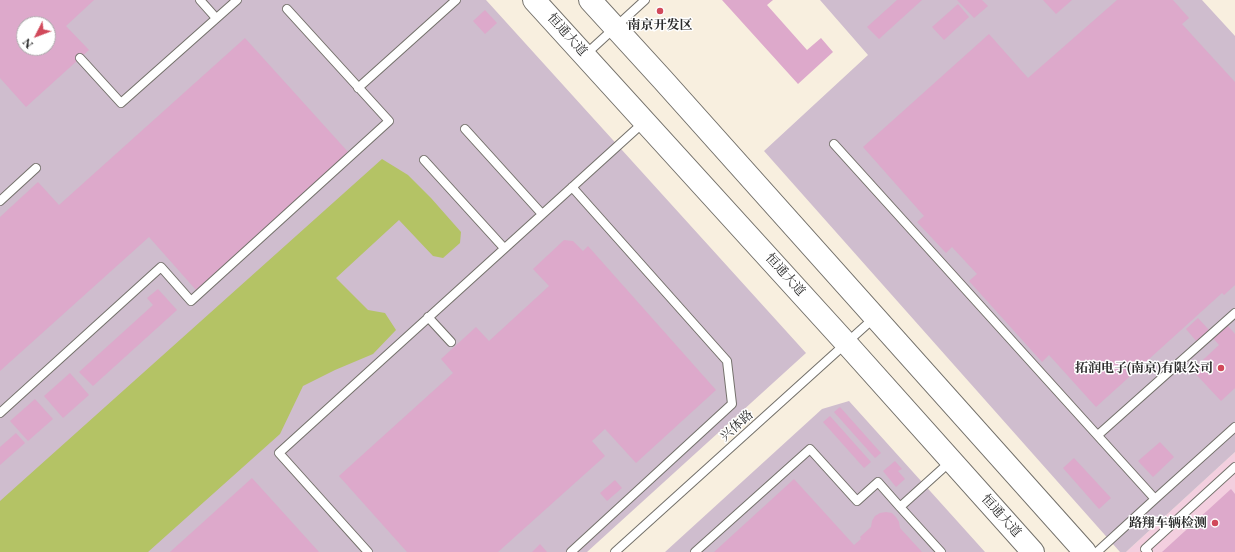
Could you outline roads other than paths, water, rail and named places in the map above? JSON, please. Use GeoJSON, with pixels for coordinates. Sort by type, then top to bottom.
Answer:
{"type":"FeatureCollection","features":[{"type":"Feature","properties":{"kind":"main road","name":"恒通大道"},"geometry":{"type":"LineString","coordinates":[[534,0],[846,343],[1033,552]]}},
{"type":"Feature","properties":{"kind":"main road"},"geometry":{"type":"LineString","coordinates":[[590,0],[664,80],[1084,552]]}},
{"type":"Feature","properties":{"kind":"lane"},"geometry":{"type":"LineString","coordinates":[[200,0],[216,18]]}},
{"type":"Feature","properties":{"kind":"lane"},"geometry":{"type":"LineString","coordinates":[[80,58],[121,103],[237,0]]}},
{"type":"Feature","properties":{"kind":"lane"},"geometry":{"type":"LineString","coordinates":[[358,88],[456,0]]}},
{"type":"Feature","properties":{"kind":"lane"},"geometry":{"type":"LineString","coordinates":[[585,55],[645,0]]}},
{"type":"Feature","properties":{"kind":"lane"},"geometry":{"type":"LineString","coordinates":[[0,413],[160,267],[192,301],[389,122],[286,9]]}},
{"type":"Feature","properties":{"kind":"lane"},"geometry":{"type":"LineString","coordinates":[[368,552],[278,453],[645,121]]}},
{"type":"Feature","properties":{"kind":"lane"},"geometry":{"type":"LineString","coordinates":[[465,129],[542,214]]}},
{"type":"Feature","properties":{"kind":"lane"},"geometry":{"type":"LineString","coordinates":[[834,144],[1155,499]]}},
{"type":"Feature","properties":{"kind":"lane"},"geometry":{"type":"LineString","coordinates":[[424,160],[504,248]]}},
{"type":"Feature","properties":{"kind":"lane"},"geometry":{"type":"LineString","coordinates":[[0,201],[36,168]]}},
{"type":"Feature","properties":{"kind":"lane"},"geometry":{"type":"LineString","coordinates":[[571,552],[732,404],[728,361],[572,187]]}},
{"type":"Feature","properties":{"kind":"lane"},"geometry":{"type":"LineString","coordinates":[[1098,436],[1235,313]]}},
{"type":"Feature","properties":{"kind":"lane"},"geometry":{"type":"LineString","coordinates":[[428,317],[451,342]]}},
{"type":"Feature","properties":{"kind":"lane","name":"兴体路"},"geometry":{"type":"LineString","coordinates":[[615,552],[875,317]]}},
{"type":"Feature","properties":{"kind":"lane"},"geometry":{"type":"LineString","coordinates":[[1097,552],[1235,427]]}},
{"type":"Feature","properties":{"kind":"lane"},"geometry":{"type":"LineString","coordinates":[[695,552],[810,449],[857,501],[878,482],[941,552]]}},
{"type":"Feature","properties":{"kind":"lane"},"geometry":{"type":"LineString","coordinates":[[900,507],[951,461]]}},
{"type":"Feature","properties":{"kind":"lane"},"geometry":{"type":"LineString","coordinates":[[1148,552],[1145,549],[1235,467]]}},
{"type":"Feature","properties":{"kind":"place","name":"南京开发区"},"geometry":{"type":"Point","coordinates":[660,11]}},
{"type":"Feature","properties":{"kind":"place","name":"拓润电子(南京)有限公司"},"geometry":{"type":"Point","coordinates":[1221,368]}},
{"type":"Feature","properties":{"kind":"place","name":"路翔车辆检测"},"geometry":{"type":"Point","coordinates":[1215,523]}}]}
